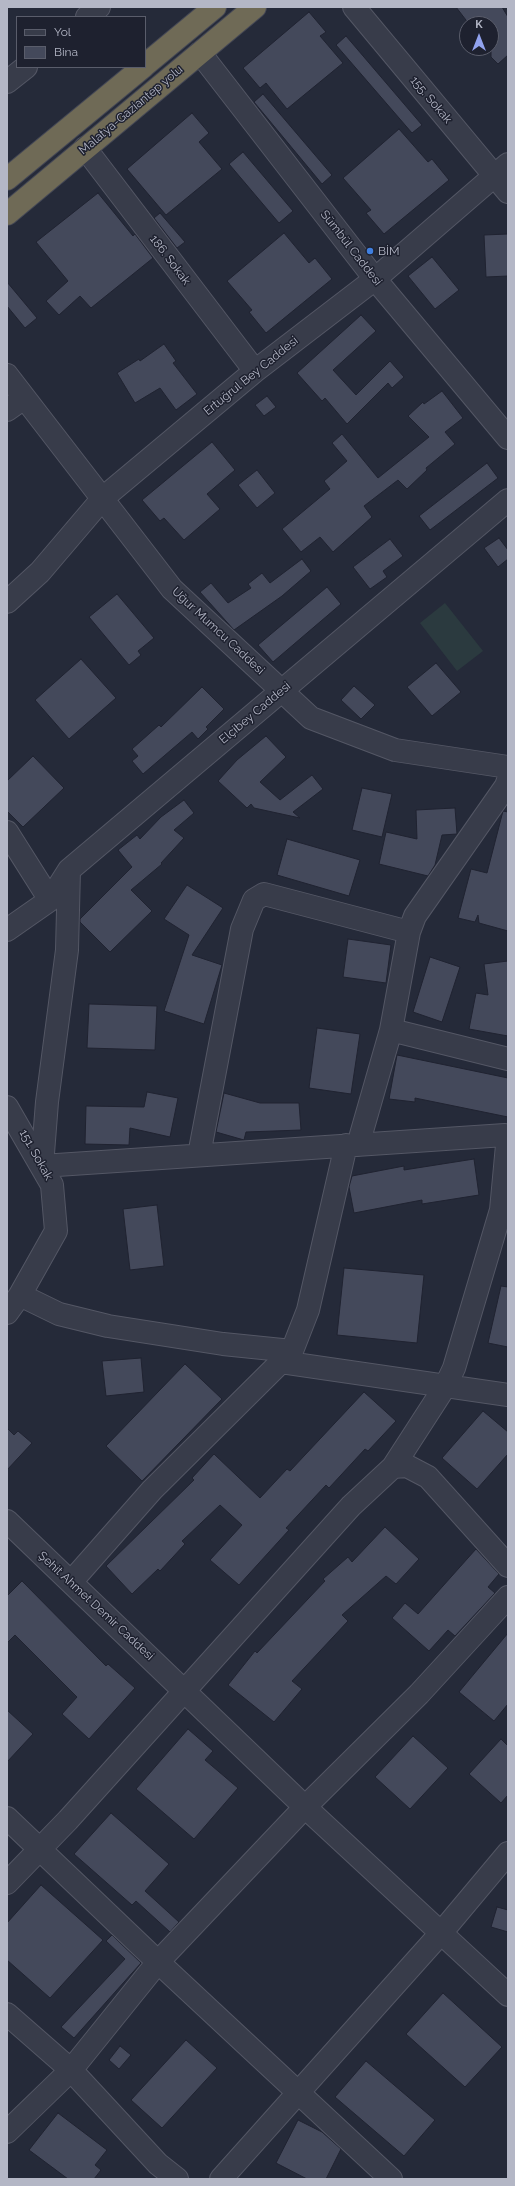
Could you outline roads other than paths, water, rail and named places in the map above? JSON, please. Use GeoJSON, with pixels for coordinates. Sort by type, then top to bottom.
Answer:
{"type":"FeatureCollection","features":[{"type":"Feature","properties":{"kind":"highway"},"geometry":{"type":"LineString","coordinates":[[146,64],[215,7]]}},
{"type":"Feature","properties":{"kind":"highway","name":"Malatya-Gaziantep yolu"},"geometry":{"type":"LineString","coordinates":[[7,214],[255,7]]}},
{"type":"Feature","properties":{"kind":"highway"},"geometry":{"type":"LineString","coordinates":[[7,179],[142,68]]}},
{"type":"Feature","properties":{"kind":"street"},"geometry":{"type":"LineString","coordinates":[[88,16],[99,7]]}},
{"type":"Feature","properties":{"kind":"street","name":"155. Sokak"},"geometry":{"type":"LineString","coordinates":[[354,7],[501,170],[508,192]]}},
{"type":"Feature","properties":{"kind":"street","name":"Sümbül Caddesi"},"geometry":{"type":"LineString","coordinates":[[200,52],[374,279],[508,438]]}},
{"type":"Feature","properties":{"kind":"street"},"geometry":{"type":"LineString","coordinates":[[7,82],[25,68]]}},
{"type":"Feature","properties":{"kind":"street","name":"186. Sokak"},"geometry":{"type":"LineString","coordinates":[[85,148],[255,371]]}},
{"type":"Feature","properties":{"kind":"street","name":"Ertuğrul Bey Caddesi"},"geometry":{"type":"LineString","coordinates":[[7,602],[40,572],[103,498],[255,371],[374,279],[501,170]]}},
{"type":"Feature","properties":{"kind":"street","name":"Uğur Mumcu Caddesi"},"geometry":{"type":"LineString","coordinates":[[7,376],[16,404],[103,498],[172,589],[311,718],[395,750],[508,767]]}},
{"type":"Feature","properties":{"kind":"street","name":"Elçibey Caddesi"},"geometry":{"type":"LineString","coordinates":[[7,930],[50,900],[69,870],[508,500]]}},
{"type":"Feature","properties":{"kind":"street"},"geometry":{"type":"LineString","coordinates":[[71,1582],[152,1490],[287,1357],[308,1310],[352,1145],[391,1030],[409,932],[415,916],[426,898],[506,786],[508,780]]}},
{"type":"Feature","properties":{"kind":"street"},"geometry":{"type":"LineString","coordinates":[[7,832],[50,900]]}},
{"type":"Feature","properties":{"kind":"street"},"geometry":{"type":"LineString","coordinates":[[7,1883],[186,1691],[351,1506],[393,1467],[446,1385],[454,1368],[505,1211],[503,1142],[352,1145],[42,1166],[47,1102],[67,950],[69,870]]}},
{"type":"Feature","properties":{"kind":"street"},"geometry":{"type":"LineString","coordinates":[[199,1155],[242,929],[254,900],[264,894],[409,932]]}},
{"type":"Feature","properties":{"kind":"street"},"geometry":{"type":"LineString","coordinates":[[391,1030],[508,1058]]}},
{"type":"Feature","properties":{"kind":"street","name":"151. Sokak"},"geometry":{"type":"LineString","coordinates":[[7,1107],[52,1185],[56,1231],[20,1295]]}},
{"type":"Feature","properties":{"kind":"street"},"geometry":{"type":"LineString","coordinates":[[7,1313],[20,1295],[58,1314],[108,1326],[223,1344],[287,1357],[508,1396]]}},
{"type":"Feature","properties":{"kind":"street"},"geometry":{"type":"LineString","coordinates":[[393,1467],[406,1466],[428,1477],[508,1566]]}},
{"type":"Feature","properties":{"kind":"street","name":"Şehit Ahmet Demir Caddesi"},"geometry":{"type":"LineString","coordinates":[[7,1521],[186,1691],[304,1807],[508,1995]]}},
{"type":"Feature","properties":{"kind":"street"},"geometry":{"type":"LineString","coordinates":[[7,2132],[71,2070],[158,1962],[304,1807],[418,1694],[508,1597]]}},
{"type":"Feature","properties":{"kind":"street"},"geometry":{"type":"LineString","coordinates":[[7,1818],[158,1962],[391,2179]]}},
{"type":"Feature","properties":{"kind":"street"},"geometry":{"type":"LineString","coordinates":[[221,2179],[297,2092],[441,1933],[508,1853]]}},
{"type":"Feature","properties":{"kind":"street"},"geometry":{"type":"LineString","coordinates":[[7,2014],[71,2070],[158,2164],[177,2179]]}},
{"type":"Feature","properties":{"kind":"place","name":"BİM"},"geometry":{"type":"Point","coordinates":[370,251]}}]}
